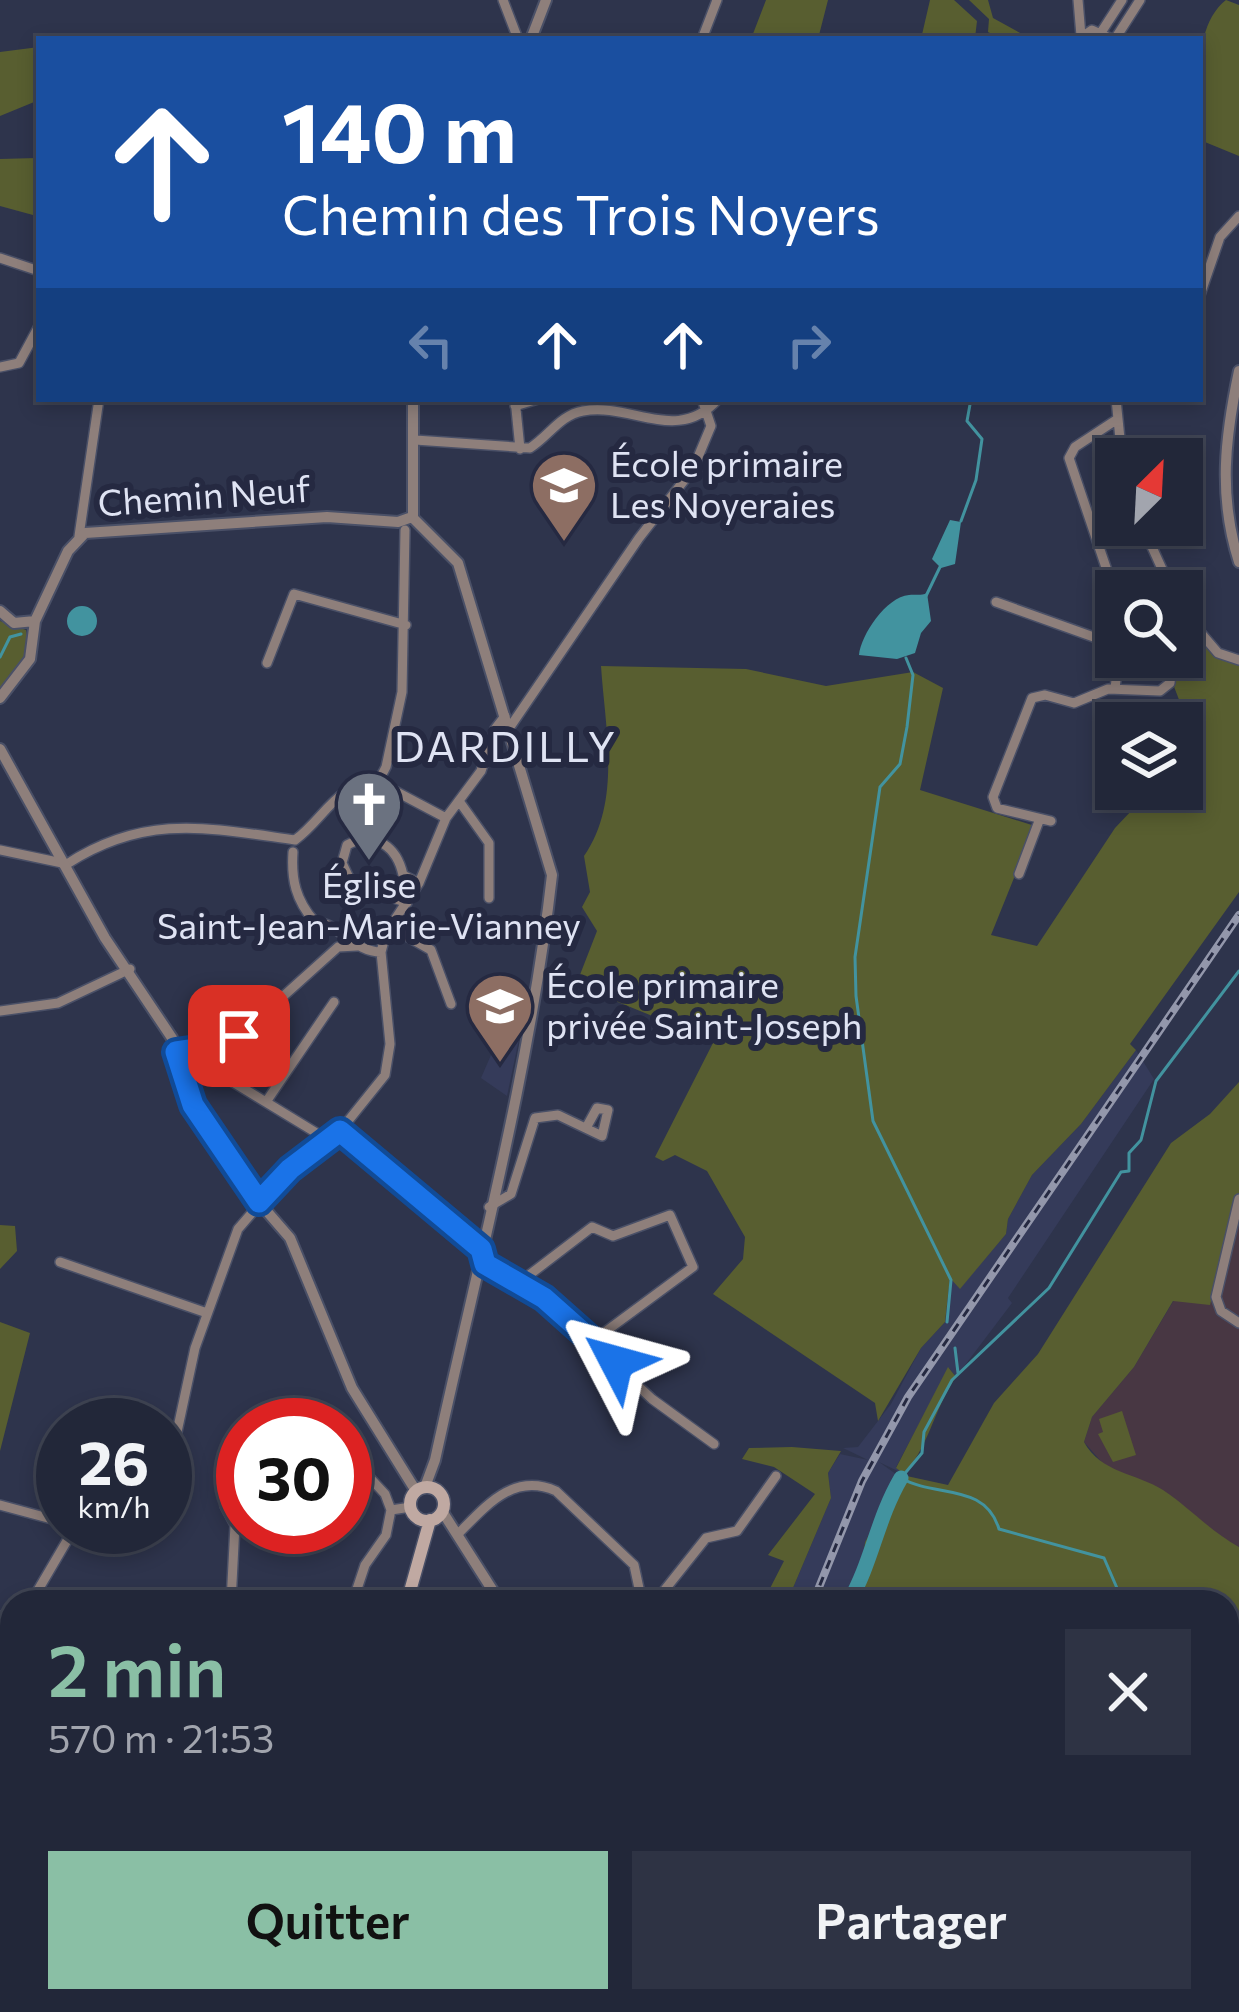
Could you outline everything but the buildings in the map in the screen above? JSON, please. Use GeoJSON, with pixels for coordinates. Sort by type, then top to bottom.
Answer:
{"type":"FeatureCollection","features":[{"type":"Feature","properties":{"kind":"main road"},"geometry":{"type":"LineString","coordinates":[[426,1489],[444,1501],[427,1515]]}},
{"type":"Feature","properties":{"kind":"main road"},"geometry":{"type":"LineString","coordinates":[[409,1590],[427,1515],[426,1489]]}},
{"type":"Feature","properties":{"kind":"street"},"geometry":{"type":"LineString","coordinates":[[503,0],[517,36]]}},
{"type":"Feature","properties":{"kind":"street"},"geometry":{"type":"LineString","coordinates":[[532,36],[546,0]]}},
{"type":"Feature","properties":{"kind":"street"},"geometry":{"type":"LineString","coordinates":[[703,36],[717,0]]}},
{"type":"Feature","properties":{"kind":"street"},"geometry":{"type":"LineString","coordinates":[[1105,35],[1122,0]]}},
{"type":"Feature","properties":{"kind":"street"},"geometry":{"type":"LineString","coordinates":[[1105,35],[1140,0]]}},
{"type":"Feature","properties":{"kind":"street"},"geometry":{"type":"LineString","coordinates":[[1079,4],[1105,35]]}},
{"type":"Feature","properties":{"kind":"street"},"geometry":{"type":"LineString","coordinates":[[1079,4],[1080,36]]}},
{"type":"Feature","properties":{"kind":"street"},"geometry":{"type":"LineString","coordinates":[[1203,286],[1220,237],[1239,217]]}},
{"type":"Feature","properties":{"kind":"street"},"geometry":{"type":"LineString","coordinates":[[0,258],[36,270]]}},
{"type":"Feature","properties":{"kind":"street"},"geometry":{"type":"LineString","coordinates":[[0,368],[19,363],[36,332]]}},
{"type":"Feature","properties":{"kind":"street"},"geometry":{"type":"LineString","coordinates":[[1239,371],[1224,457],[1228,525],[1239,562]]}},
{"type":"Feature","properties":{"kind":"street"},"geometry":{"type":"LineString","coordinates":[[80,536],[99,402]]}},
{"type":"Feature","properties":{"kind":"street"},"geometry":{"type":"LineString","coordinates":[[378,782],[399,717],[416,440],[413,402]]}},
{"type":"Feature","properties":{"kind":"street"},"geometry":{"type":"LineString","coordinates":[[515,402],[520,449]]}},
{"type":"Feature","properties":{"kind":"street"},"geometry":{"type":"LineString","coordinates":[[186,1398],[207,1313],[238,1229],[259,1202],[340,1131],[381,1083],[388,1064],[381,952],[389,926],[419,883],[446,818],[482,771],[495,729],[508,721],[518,722],[638,538],[693,469],[710,429],[703,402]]}},
{"type":"Feature","properties":{"kind":"street"},"geometry":{"type":"LineString","coordinates":[[416,440],[520,449],[533,446],[577,412],[597,410],[666,423],[707,411],[715,402]]}},
{"type":"Feature","properties":{"kind":"street"},"geometry":{"type":"LineString","coordinates":[[1116,402],[1119,438]]}},
{"type":"Feature","properties":{"kind":"street"},"geometry":{"type":"LineString","coordinates":[[1107,570],[1070,458],[1076,447],[1116,420]]}},
{"type":"Feature","properties":{"kind":"street","name":"Chemin Neuf"},"geometry":{"type":"LineString","coordinates":[[0,698],[30,659],[35,621],[80,536],[212,523],[358,518],[411,523]]}},
{"type":"Feature","properties":{"kind":"street"},"geometry":{"type":"LineString","coordinates":[[411,523],[458,563],[508,721],[555,896],[426,1489]]}},
{"type":"Feature","properties":{"kind":"street"},"geometry":{"type":"LineString","coordinates":[[267,663],[294,594],[406,625]]}},
{"type":"Feature","properties":{"kind":"street"},"geometry":{"type":"LineString","coordinates":[[996,602],[1095,637]]}},
{"type":"Feature","properties":{"kind":"street"},"geometry":{"type":"LineString","coordinates":[[0,611],[14,623],[35,621]]}},
{"type":"Feature","properties":{"kind":"street"},"geometry":{"type":"LineString","coordinates":[[1203,636],[1218,653],[1239,660]]}},
{"type":"Feature","properties":{"kind":"street"},"geometry":{"type":"LineString","coordinates":[[1115,688],[1117,678]]}},
{"type":"Feature","properties":{"kind":"street"},"geometry":{"type":"LineString","coordinates":[[1018,874],[1045,821],[997,808],[993,797],[1028,703],[1036,695],[1074,703],[1093,692],[1115,688],[1163,690],[1167,678]]}},
{"type":"Feature","properties":{"kind":"street"},"geometry":{"type":"LineString","coordinates":[[0,749],[105,938],[130,969],[179,1051],[193,1105],[259,1202],[290,1238],[352,1388],[426,1489]]}},
{"type":"Feature","properties":{"kind":"street"},"geometry":{"type":"LineString","coordinates":[[0,850],[67,864],[92,847],[188,824],[295,840],[338,794],[378,782],[446,818]]}},
{"type":"Feature","properties":{"kind":"street"},"geometry":{"type":"LineString","coordinates":[[459,801],[489,843],[489,898]]}},
{"type":"Feature","properties":{"kind":"street"},"geometry":{"type":"LineString","coordinates":[[407,904],[345,876],[342,863],[347,845],[362,839],[392,850],[403,875],[419,883]]}},
{"type":"Feature","properties":{"kind":"street"},"geometry":{"type":"LineString","coordinates":[[293,852],[300,904],[314,921],[331,923],[357,946]]}},
{"type":"Feature","properties":{"kind":"street"},"geometry":{"type":"LineString","coordinates":[[389,926],[431,950],[451,1004]]}},
{"type":"Feature","properties":{"kind":"street"},"geometry":{"type":"LineString","coordinates":[[179,1051],[217,1046],[239,1036],[338,947],[381,952]]}},
{"type":"Feature","properties":{"kind":"street"},"geometry":{"type":"LineString","coordinates":[[0,1011],[58,1003],[130,969]]}},
{"type":"Feature","properties":{"kind":"street"},"geometry":{"type":"LineString","coordinates":[[266,1102],[334,1002]]}},
{"type":"Feature","properties":{"kind":"street"},"geometry":{"type":"LineString","coordinates":[[179,1051],[328,1139]]}},
{"type":"Feature","properties":{"kind":"street"},"geometry":{"type":"LineString","coordinates":[[489,1207],[511,1195],[524,1138],[535,1118],[558,1115],[586,1128]]}},
{"type":"Feature","properties":{"kind":"street"},"geometry":{"type":"LineString","coordinates":[[340,1131],[697,1436],[714,1444]]}},
{"type":"Feature","properties":{"kind":"street"},"geometry":{"type":"LineString","coordinates":[[1239,1199],[1216,1293],[1221,1311],[1239,1323]]}},
{"type":"Feature","properties":{"kind":"street"},"geometry":{"type":"LineString","coordinates":[[520,1282],[592,1227],[613,1236],[670,1215],[693,1268],[590,1343]]}},
{"type":"Feature","properties":{"kind":"street"},"geometry":{"type":"LineString","coordinates":[[60,1262],[207,1313]]}},
{"type":"Feature","properties":{"kind":"street"},"geometry":{"type":"LineString","coordinates":[[669,1590],[706,1538],[737,1531],[776,1475]]}},
{"type":"Feature","properties":{"kind":"street"},"geometry":{"type":"LineString","coordinates":[[357,1590],[364,1565],[387,1532],[391,1510],[372,1480]]}},
{"type":"Feature","properties":{"kind":"street"},"geometry":{"type":"LineString","coordinates":[[457,1533],[505,1491],[542,1485],[556,1491],[634,1565],[639,1590]]}},
{"type":"Feature","properties":{"kind":"street"},"geometry":{"type":"LineString","coordinates":[[0,1505],[36,1515]]}},
{"type":"Feature","properties":{"kind":"street"},"geometry":{"type":"LineString","coordinates":[[391,1510],[427,1515],[457,1533],[493,1590]]}},
{"type":"Feature","properties":{"kind":"street"},"geometry":{"type":"LineString","coordinates":[[38,1590],[59,1554]]}},
{"type":"Feature","properties":{"kind":"street"},"geometry":{"type":"LineString","coordinates":[[232,1590],[233,1554]]}},
{"type":"Feature","properties":{"kind":"shaded area"},"geometry":{"type":"Polygon","coordinates":[[[766,0],[828,0],[819,36],[752,36],[766,0]]]}},
{"type":"Feature","properties":{"kind":"shaded area"},"geometry":{"type":"Polygon","coordinates":[[[930,0],[954,0],[977,21],[975,36],[922,36],[930,0]]]}},
{"type":"Feature","properties":{"kind":"shaded area"},"geometry":{"type":"Polygon","coordinates":[[[969,0],[988,0],[993,18],[1026,36],[995,36],[988,32],[989,19],[969,0]]]}},
{"type":"Feature","properties":{"kind":"shaded area"},"geometry":{"type":"Polygon","coordinates":[[[1226,0],[1239,5],[1239,156],[1203,141],[1203,42],[1215,12],[1226,0]]]}},
{"type":"Feature","properties":{"kind":"shaded area"},"geometry":{"type":"Polygon","coordinates":[[[36,47],[36,101],[0,116],[0,52],[36,47]]]}},
{"type":"Feature","properties":{"kind":"shaded area"},"geometry":{"type":"Polygon","coordinates":[[[36,158],[33,215],[0,206],[0,159],[36,158]]]}},
{"type":"Feature","properties":{"kind":"shaded area"},"geometry":{"type":"Polygon","coordinates":[[[950,520],[961,522],[955,564],[941,568],[932,559],[950,520]]]}},
{"type":"Feature","properties":{"kind":"shaded area"},"geometry":{"type":"Polygon","coordinates":[[[927,593],[931,621],[915,653],[897,659],[859,655],[870,628],[892,602],[927,593]]]}},
{"type":"Feature","properties":{"kind":"shaded area"},"geometry":{"type":"Polygon","coordinates":[[[82,606],[93,610],[97,621],[93,632],[82,636],[71,632],[67,621],[71,610],[82,606]]]}},
{"type":"Feature","properties":{"kind":"shaded area"},"geometry":{"type":"Polygon","coordinates":[[[0,621],[26,630],[27,639],[20,665],[0,695],[0,621]]]}},
{"type":"Feature","properties":{"kind":"shaded area"},"geometry":{"type":"Polygon","coordinates":[[[1203,641],[1216,655],[1239,664],[1239,892],[1130,1044],[1136,1050],[1081,1124],[1032,1175],[1008,1219],[1006,1234],[960,1289],[950,1278],[945,1322],[921,1348],[878,1421],[875,1403],[713,1294],[743,1259],[745,1237],[707,1171],[675,1155],[663,1161],[655,1157],[714,1041],[576,985],[597,931],[582,907],[590,892],[584,856],[596,835],[607,788],[601,666],[746,669],[826,686],[913,672],[943,688],[920,790],[1035,826],[991,935],[1037,946],[1115,828],[1132,810],[1203,810],[1203,702],[1180,702],[1174,678],[1203,678],[1203,641]]]}},
{"type":"Feature","properties":{"kind":"shaded area","name":"École primaire privée Saint-Joseph"},"geometry":{"type":"Polygon","coordinates":[[[501,1032],[519,1039],[507,1096],[481,1078],[501,1032]]]}},
{"type":"Feature","properties":{"kind":"shaded area"},"geometry":{"type":"Polygon","coordinates":[[[1136,1050],[1154,1079],[1008,1298],[1012,1303],[956,1377],[949,1368],[896,1467],[902,1473],[879,1462],[900,1477],[865,1542],[861,1580],[855,1590],[792,1590],[831,1498],[828,1473],[840,1454],[868,1460],[843,1448],[858,1447],[891,1404],[921,1348],[945,1322],[950,1276],[960,1288],[1006,1234],[1008,1219],[1032,1175],[1081,1124],[1136,1050]]]}},
{"type":"Feature","properties":{"kind":"shaded area"},"geometry":{"type":"Polygon","coordinates":[[[1239,1082],[1239,1199],[1210,1305],[1173,1301],[1134,1367],[1092,1417],[1084,1442],[1100,1460],[1163,1490],[1239,1547],[1239,1590],[857,1590],[867,1575],[869,1550],[861,1580],[865,1542],[902,1475],[948,1485],[994,1403],[1038,1354],[1171,1143],[1210,1114],[1239,1082]]]}},
{"type":"Feature","properties":{"kind":"shaded area"},"geometry":{"type":"Polygon","coordinates":[[[1239,1199],[1239,1547],[1205,1529],[1174,1498],[1106,1467],[1084,1442],[1092,1417],[1134,1367],[1174,1300],[1210,1304],[1239,1199]]]}},
{"type":"Feature","properties":{"kind":"shaded area"},"geometry":{"type":"Polygon","coordinates":[[[0,1225],[15,1226],[17,1251],[0,1269],[0,1225]]]}},
{"type":"Feature","properties":{"kind":"shaded area"},"geometry":{"type":"Polygon","coordinates":[[[0,1322],[30,1333],[0,1451],[0,1322]]]}},
{"type":"Feature","properties":{"kind":"shaded area"},"geometry":{"type":"Polygon","coordinates":[[[948,1367],[956,1377],[918,1454],[903,1473],[896,1468],[948,1367]]]}},
{"type":"Feature","properties":{"kind":"shaded area"},"geometry":{"type":"Polygon","coordinates":[[[1122,1411],[1136,1455],[1113,1462],[1098,1434],[1103,1432],[1099,1419],[1122,1411]]]}},
{"type":"Feature","properties":{"kind":"shaded area"},"geometry":{"type":"Polygon","coordinates":[[[749,1448],[841,1451],[828,1473],[831,1498],[792,1590],[769,1590],[784,1561],[768,1555],[815,1494],[774,1467],[742,1459],[749,1448]]]}},
{"type":"Feature","properties":{"kind":"waterway"},"geometry":{"type":"LineString","coordinates":[[961,521],[976,480],[982,439],[967,421],[970,402]]}},
{"type":"Feature","properties":{"kind":"waterway"},"geometry":{"type":"LineString","coordinates":[[926,596],[940,567]]}},
{"type":"Feature","properties":{"kind":"waterway"},"geometry":{"type":"LineString","coordinates":[[0,657],[10,637],[21,634]]}},
{"type":"Feature","properties":{"kind":"waterway"},"geometry":{"type":"LineString","coordinates":[[906,658],[913,675],[907,727],[900,764],[880,787],[855,957],[856,996],[873,1121],[951,1280],[947,1322]]}},
{"type":"Feature","properties":{"kind":"waterway"},"geometry":{"type":"LineString","coordinates":[[1118,1590],[1104,1558],[999,1529],[992,1514],[971,1497],[901,1478],[922,1453],[924,1432],[952,1380],[1049,1288],[1121,1172],[1129,1171],[1129,1153],[1141,1140],[1156,1081],[1239,971]]}},
{"type":"Feature","properties":{"kind":"waterway"},"geometry":{"type":"LineString","coordinates":[[955,1348],[958,1373]]}},
{"type":"Feature","properties":{"kind":"waterway"},"geometry":{"type":"LineString","coordinates":[[855,1590],[901,1478]]}},
{"type":"Feature","properties":{"kind":"railway"},"geometry":{"type":"LineString","coordinates":[[818,1590],[862,1481],[908,1397],[1239,915]]}},
{"type":"Feature","properties":{"kind":"place","name":"École primaire Les Noyeraies"},"geometry":{"type":"Point","coordinates":[564,544]}},
{"type":"Feature","properties":{"kind":"place","name":"Église Saint-Jean-Marie-Vianney"},"geometry":{"type":"Point","coordinates":[369,863]}},
{"type":"Feature","properties":{"kind":"place","name":"École primaire privée Saint-Joseph"},"geometry":{"type":"Point","coordinates":[500,1065]}},
{"type":"Feature","properties":{"kind":"district","name":"DARDILLY"},"geometry":{"type":"Point","coordinates":[506,747]}},
{"type":"Feature","properties":{"kind":"route"},"geometry":{"type":"LineString","coordinates":[[239,1036],[217,1046],[176,1052],[193,1105],[259,1202],[290,1169],[340,1131],[481,1249],[479,1258],[485,1264],[544,1298],[616,1362]]}}]}
